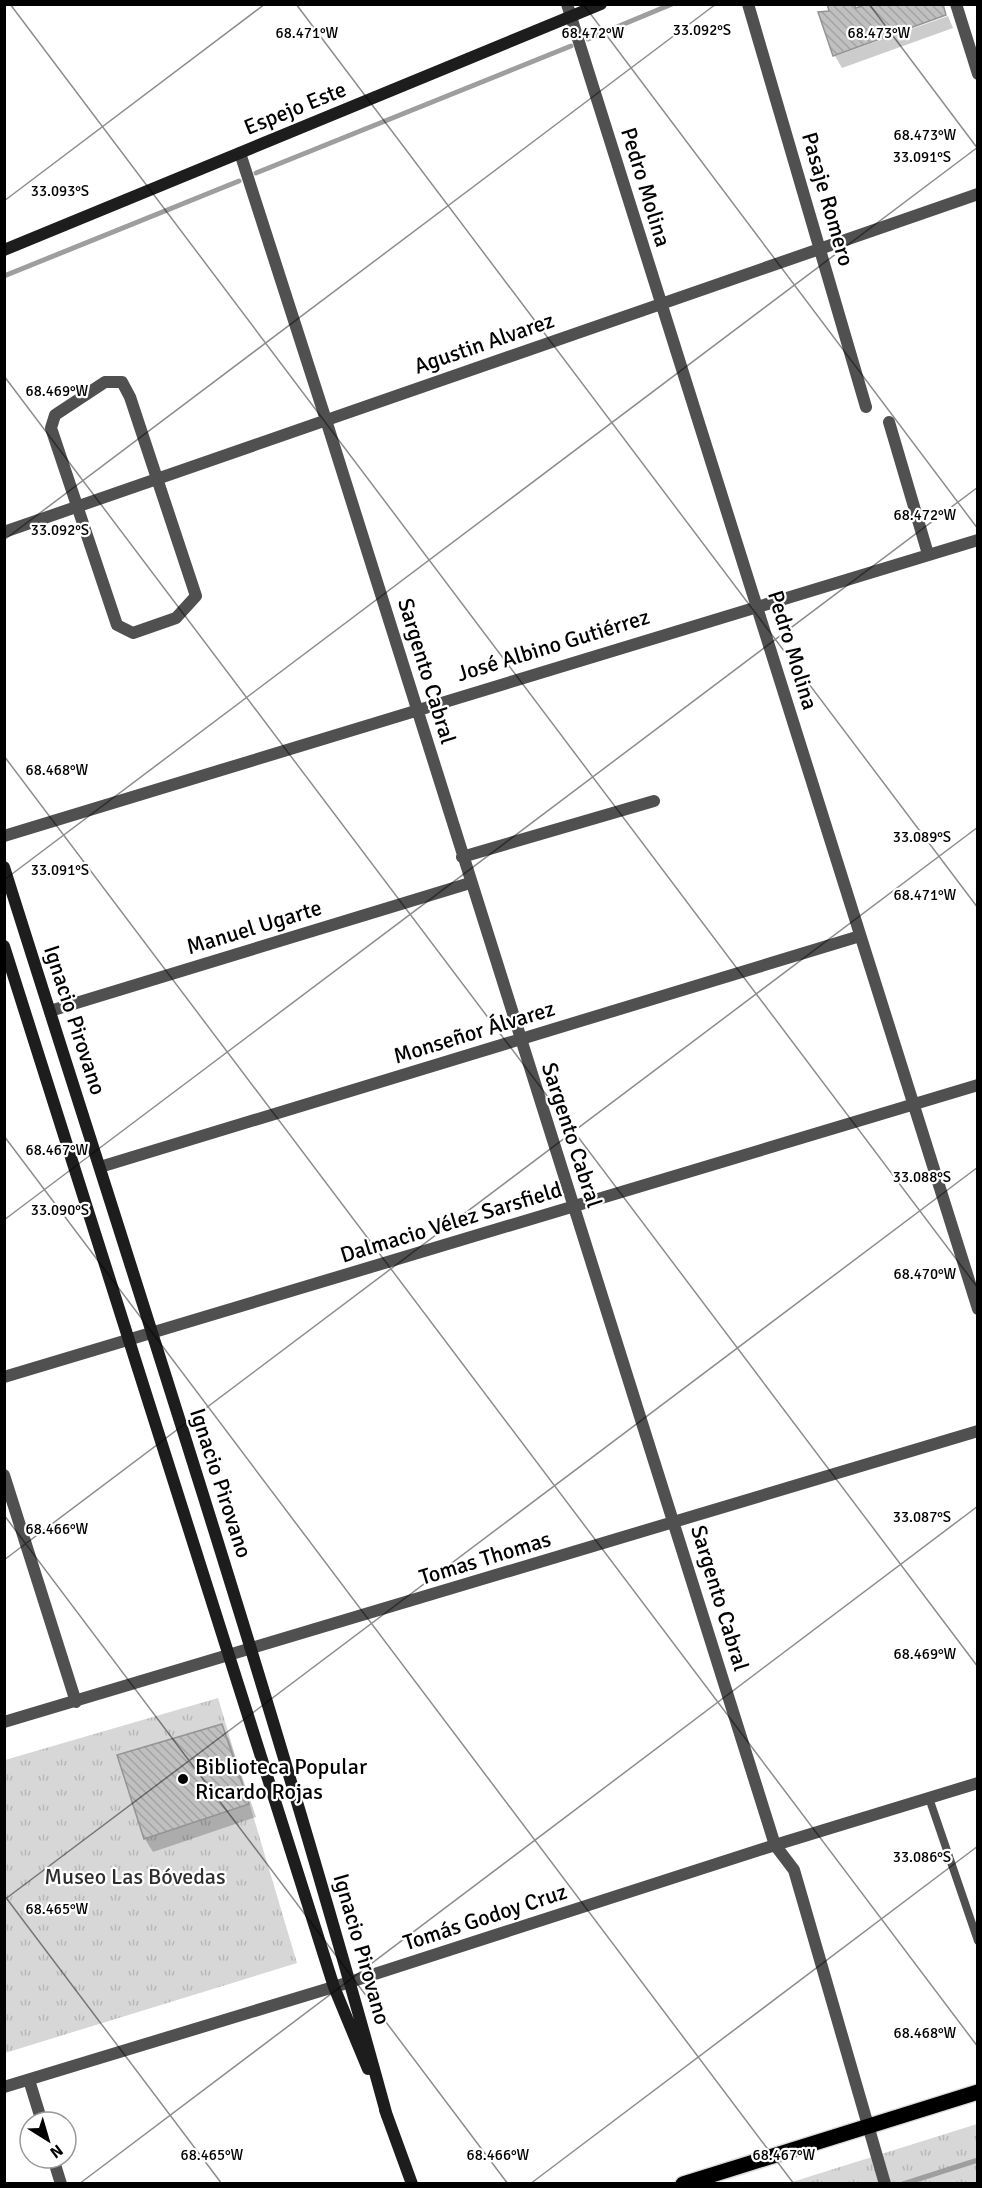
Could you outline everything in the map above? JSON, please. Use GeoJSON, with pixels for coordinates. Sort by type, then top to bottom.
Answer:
{"type":"FeatureCollection","features":[{"type":"Feature","properties":{"kind":"main road"},"geometry":{"type":"LineString","coordinates":[[683,2184],[978,2092]]}},
{"type":"Feature","properties":{"kind":"street","name":"Espejo Este"},"geometry":{"type":"LineString","coordinates":[[4,250],[240,153],[569,11],[601,4]]}},
{"type":"Feature","properties":{"kind":"street","name":"Pasaje Romero"},"geometry":{"type":"LineString","coordinates":[[748,4],[866,406]]}},
{"type":"Feature","properties":{"kind":"street"},"geometry":{"type":"LineString","coordinates":[[956,4],[978,74]]}},
{"type":"Feature","properties":{"kind":"street","name":"Pedro Molina"},"geometry":{"type":"LineString","coordinates":[[569,11],[978,1309]]}},
{"type":"Feature","properties":{"kind":"street","name":"Sargento Cabral"},"geometry":{"type":"LineString","coordinates":[[240,153],[775,1845],[794,1870],[885,2184]]}},
{"type":"Feature","properties":{"kind":"street","name":"Agustin Alvarez"},"geometry":{"type":"LineString","coordinates":[[4,532],[978,194]]}},
{"type":"Feature","properties":{"kind":"street"},"geometry":{"type":"LineString","coordinates":[[105,382],[122,382],[130,397],[196,596],[176,618],[133,633],[117,625],[78,506],[51,428],[55,415],[105,382]]}},
{"type":"Feature","properties":{"kind":"street"},"geometry":{"type":"LineString","coordinates":[[890,422],[928,554]]}},
{"type":"Feature","properties":{"kind":"street","name":"José Albino Gutiérrez"},"geometry":{"type":"LineString","coordinates":[[4,836],[757,605],[978,540]]}},
{"type":"Feature","properties":{"kind":"street"},"geometry":{"type":"LineString","coordinates":[[462,857],[654,801]]}},
{"type":"Feature","properties":{"kind":"street","name":"Ignacio Pirovano"},"geometry":{"type":"LineString","coordinates":[[4,867],[252,1650],[387,2116]]}},
{"type":"Feature","properties":{"kind":"street","name":"Manuel Ugarte"},"geometry":{"type":"LineString","coordinates":[[50,1011],[470,883]]}},
{"type":"Feature","properties":{"kind":"street","name":"Monseñor Álvarez"},"geometry":{"type":"LineString","coordinates":[[100,1167],[860,936]]}},
{"type":"Feature","properties":{"kind":"street","name":"Ignacio Pirovano"},"geometry":{"type":"LineString","coordinates":[[4,946],[334,1987],[412,2184]]}},
{"type":"Feature","properties":{"kind":"street","name":"Dalmacio Vélez Sarsfield"},"geometry":{"type":"LineString","coordinates":[[4,1377],[978,1085]]}},
{"type":"Feature","properties":{"kind":"street","name":"Tomas Thomas"},"geometry":{"type":"LineString","coordinates":[[4,1722],[229,1657],[978,1431]]}},
{"type":"Feature","properties":{"kind":"street"},"geometry":{"type":"LineString","coordinates":[[4,1475],[76,1702]]}},
{"type":"Feature","properties":{"kind":"street","name":"Tomás Godoy Cruz"},"geometry":{"type":"LineString","coordinates":[[4,2088],[350,1982],[775,1845],[978,1783]]}},
{"type":"Feature","properties":{"kind":"street"},"geometry":{"type":"LineString","coordinates":[[29,2080],[38,2110]]}},
{"type":"Feature","properties":{"kind":"lane"},"geometry":{"type":"LineString","coordinates":[[929,1798],[978,1941]]}},
{"type":"Feature","properties":{"kind":"green space","name":"Museo Las Bóvedas"},"geometry":{"type":"Polygon","coordinates":[[[218,1698],[297,1963],[5,2053],[5,1760],[218,1698]]]}},
{"type":"Feature","properties":{"kind":"green space"},"geometry":{"type":"Polygon","coordinates":[[[977,2124],[977,2183],[789,2183],[977,2124]]]}},
{"type":"Feature","properties":{"kind":"building"},"geometry":{"type":"Polygon","coordinates":[[[827,4],[854,4],[856,8],[867,4],[943,4],[946,15],[833,56],[818,12],[829,11],[827,4]]]}},
{"type":"Feature","properties":{"kind":"building","name":"Biblioteca Popular Ricardo Rojas"},"geometry":{"type":"Polygon","coordinates":[[[222,1724],[249,1804],[144,1839],[117,1755],[222,1724]]]}},
{"type":"Feature","properties":{"kind":"waterway"},"geometry":{"type":"LineString","coordinates":[[588,39],[672,4]]}},
{"type":"Feature","properties":{"kind":"waterway"},"geometry":{"type":"LineString","coordinates":[[256,173],[571,46]]}},
{"type":"Feature","properties":{"kind":"waterway"},"geometry":{"type":"LineString","coordinates":[[4,276],[239,181]]}},
{"type":"Feature","properties":{"kind":"waterway"},"geometry":{"type":"LineString","coordinates":[[903,2184],[978,2160]]}},
{"type":"Feature","properties":{"kind":"place","name":"Biblioteca Popular Ricardo Rojas"},"geometry":{"type":"Point","coordinates":[183,1779]}}]}
